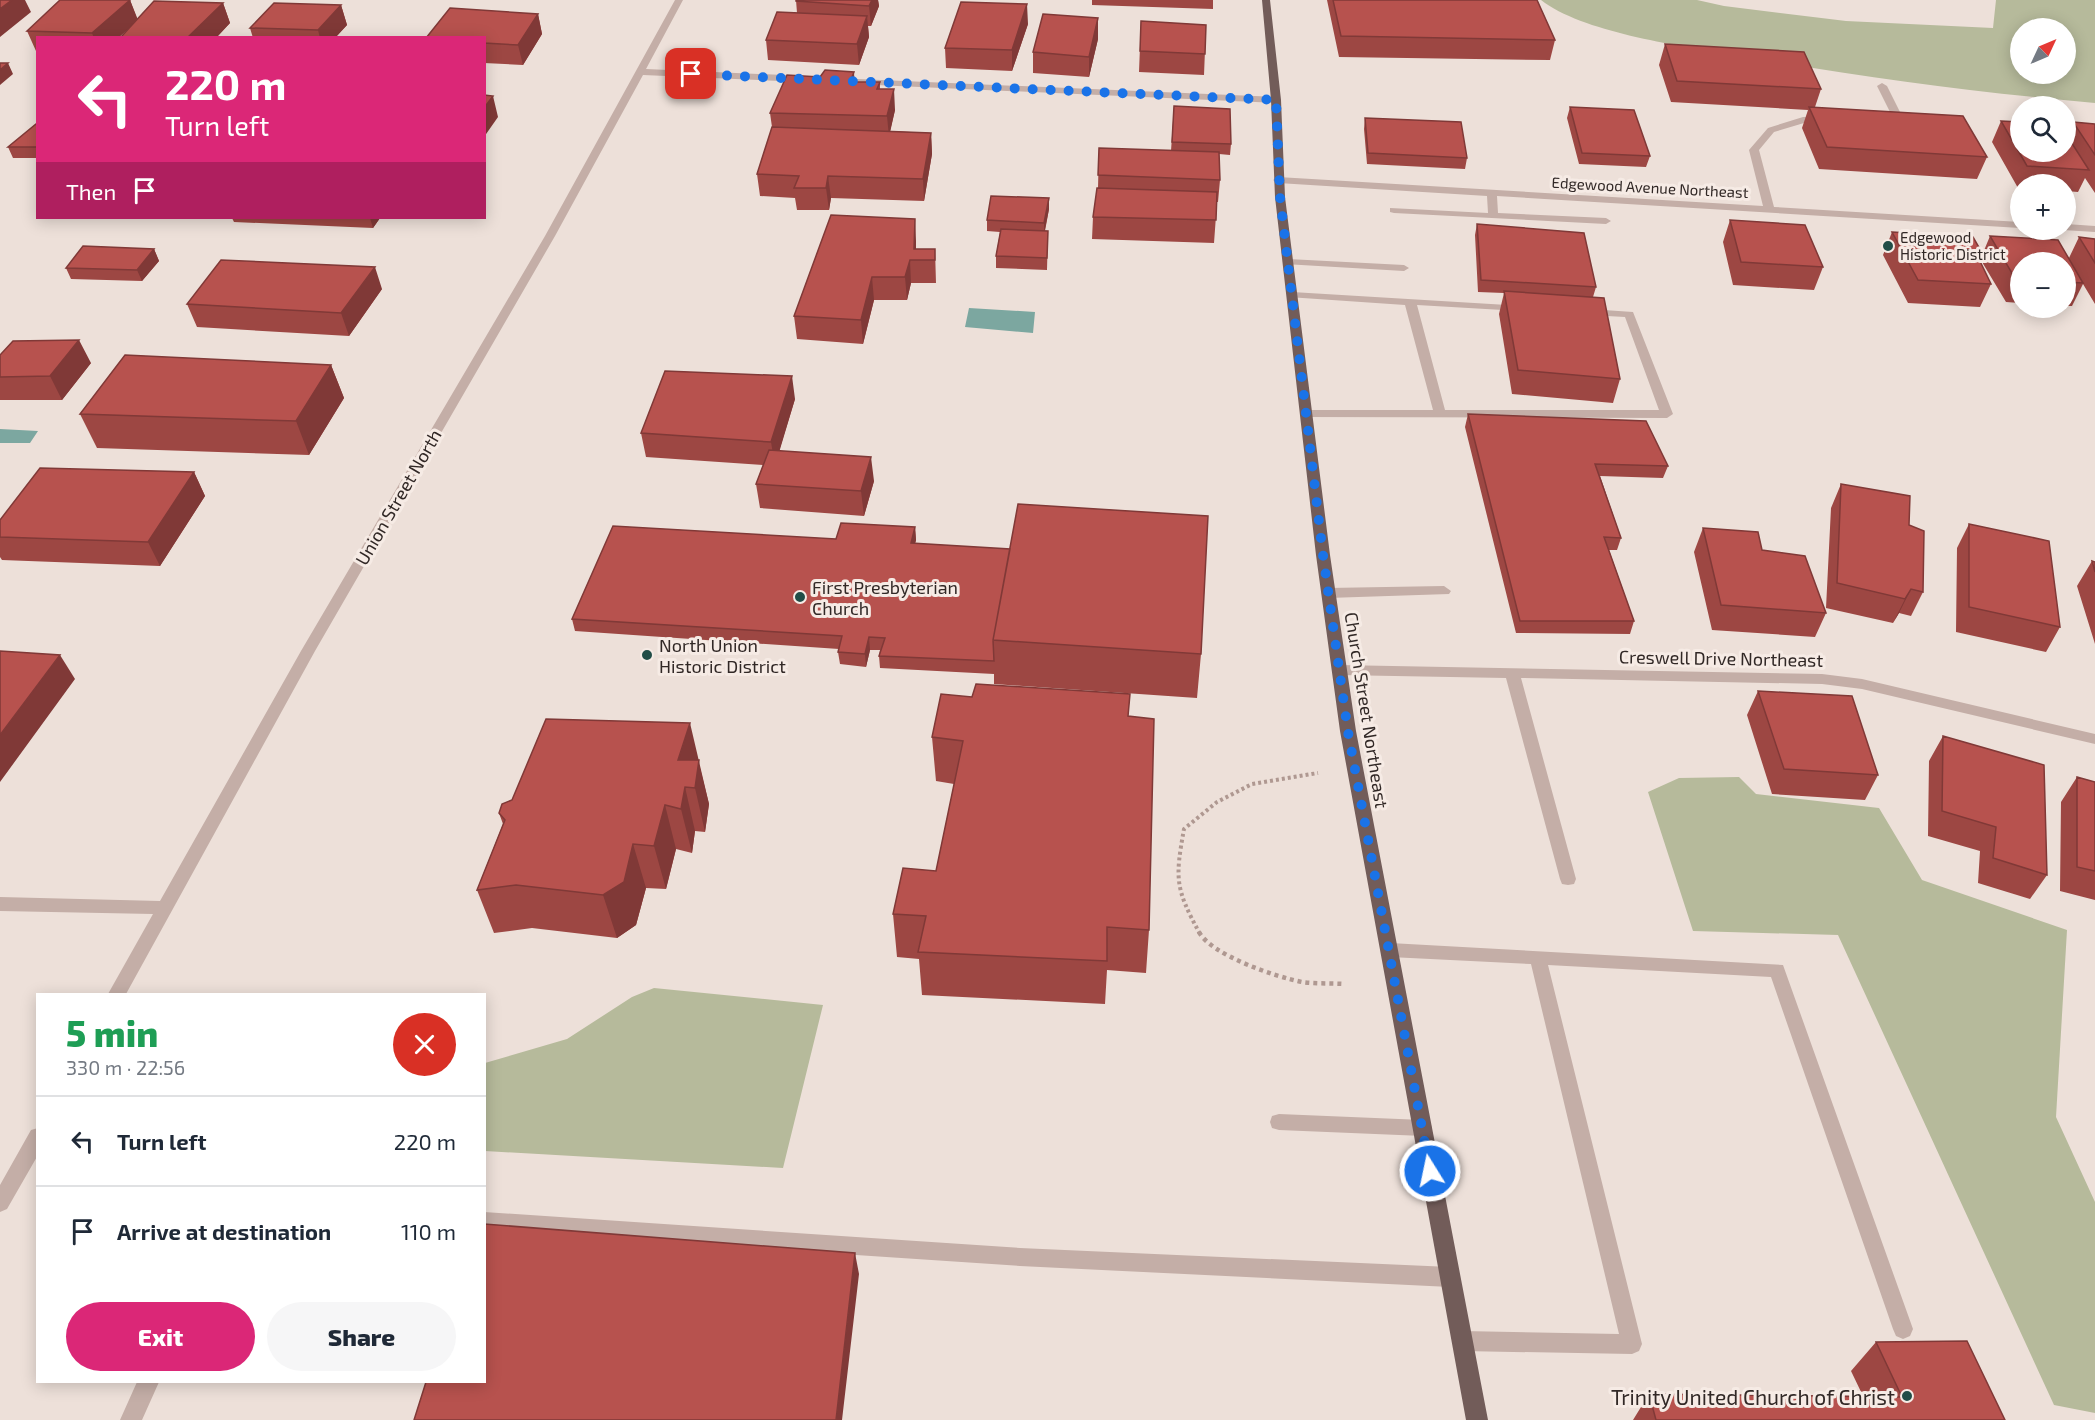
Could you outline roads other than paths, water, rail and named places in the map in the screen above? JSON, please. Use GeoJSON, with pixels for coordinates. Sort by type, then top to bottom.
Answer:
{"type":"FeatureCollection","features":[{"type":"Feature","properties":{"kind":"main road","name":"Church Street Northeast"},"geometry":{"type":"LineString","coordinates":[[1266,0],[1276,100],[1278,180],[1328,593],[1348,732],[1477,1420]]}},
{"type":"Feature","properties":{"kind":"street","name":"Union Street North"},"geometry":{"type":"LineString","coordinates":[[118,993],[308,651],[550,236],[679,0]]}},
{"type":"Feature","properties":{"kind":"street"},"geometry":{"type":"LineString","coordinates":[[641,72],[1276,100]]}},
{"type":"Feature","properties":{"kind":"street"},"geometry":{"type":"LineString","coordinates":[[1871,119],[1898,118],[1882,86]]}},
{"type":"Feature","properties":{"kind":"street"},"geometry":{"type":"LineString","coordinates":[[1768,209],[1754,150],[1771,130],[1803,120],[1836,119]]}},
{"type":"Feature","properties":{"kind":"street","name":"Edgewood Avenue Northeast"},"geometry":{"type":"LineString","coordinates":[[1278,180],[2010,224]]}},
{"type":"Feature","properties":{"kind":"street"},"geometry":{"type":"LineString","coordinates":[[1492,193],[1493,216]]}},
{"type":"Feature","properties":{"kind":"street"},"geometry":{"type":"LineString","coordinates":[[1394,210],[1606,221]]}},
{"type":"Feature","properties":{"kind":"street"},"geometry":{"type":"LineString","coordinates":[[2076,228],[2095,229]]}},
{"type":"Feature","properties":{"kind":"street"},"geometry":{"type":"LineString","coordinates":[[1288,262],[1404,268]]}},
{"type":"Feature","properties":{"kind":"street"},"geometry":{"type":"LineString","coordinates":[[1292,295],[1537,309]]}},
{"type":"Feature","properties":{"kind":"street"},"geometry":{"type":"LineString","coordinates":[[1410,302],[1440,414]]}},
{"type":"Feature","properties":{"kind":"street"},"geometry":{"type":"LineString","coordinates":[[1306,414],[1666,414],[1629,314],[1571,311]]}},
{"type":"Feature","properties":{"kind":"street"},"geometry":{"type":"LineString","coordinates":[[1328,593],[1444,591]]}},
{"type":"Feature","properties":{"kind":"street","name":"Creswell Drive Northeast"},"geometry":{"type":"LineString","coordinates":[[1339,670],[1842,682],[1862,684],[2095,739]]}},
{"type":"Feature","properties":{"kind":"street"},"geometry":{"type":"LineString","coordinates":[[1512,673],[1568,879]]}},
{"type":"Feature","properties":{"kind":"street"},"geometry":{"type":"LineString","coordinates":[[0,904],[165,908]]}},
{"type":"Feature","properties":{"kind":"street"},"geometry":{"type":"LineString","coordinates":[[1390,950],[1777,970],[1903,1329]]}},
{"type":"Feature","properties":{"kind":"street"},"geometry":{"type":"LineString","coordinates":[[1462,1341],[1632,1344],[1538,958]]}},
{"type":"Feature","properties":{"kind":"street"},"geometry":{"type":"LineString","coordinates":[[1279,1122],[1423,1128]]}},
{"type":"Feature","properties":{"kind":"street"},"geometry":{"type":"LineString","coordinates":[[0,1203],[36,1140]]}},
{"type":"Feature","properties":{"kind":"street"},"geometry":{"type":"LineString","coordinates":[[486,1221],[1020,1257],[1450,1277]]}},
{"type":"Feature","properties":{"kind":"street"},"geometry":{"type":"LineString","coordinates":[[131,1420],[148,1383]]}},
{"type":"Feature","properties":{"kind":"water"},"geometry":{"type":"Polygon","coordinates":[[[969,308],[1035,312],[1033,333],[965,327],[969,308]]]}},
{"type":"Feature","properties":{"kind":"water"},"geometry":{"type":"Polygon","coordinates":[[[0,429],[38,431],[30,443],[0,443],[0,429]]]}},
{"type":"Feature","properties":{"kind":"place","name":"Edgewood Historic District"},"geometry":{"type":"Point","coordinates":[1888,246]}},
{"type":"Feature","properties":{"kind":"place","name":"First Presbyterian Church"},"geometry":{"type":"Point","coordinates":[800,597]}},
{"type":"Feature","properties":{"kind":"place","name":"North Union Historic District"},"geometry":{"type":"Point","coordinates":[647,655]}},
{"type":"Feature","properties":{"kind":"place","name":"Trinity United Church of Christ"},"geometry":{"type":"Point","coordinates":[1907,1396]}}]}
